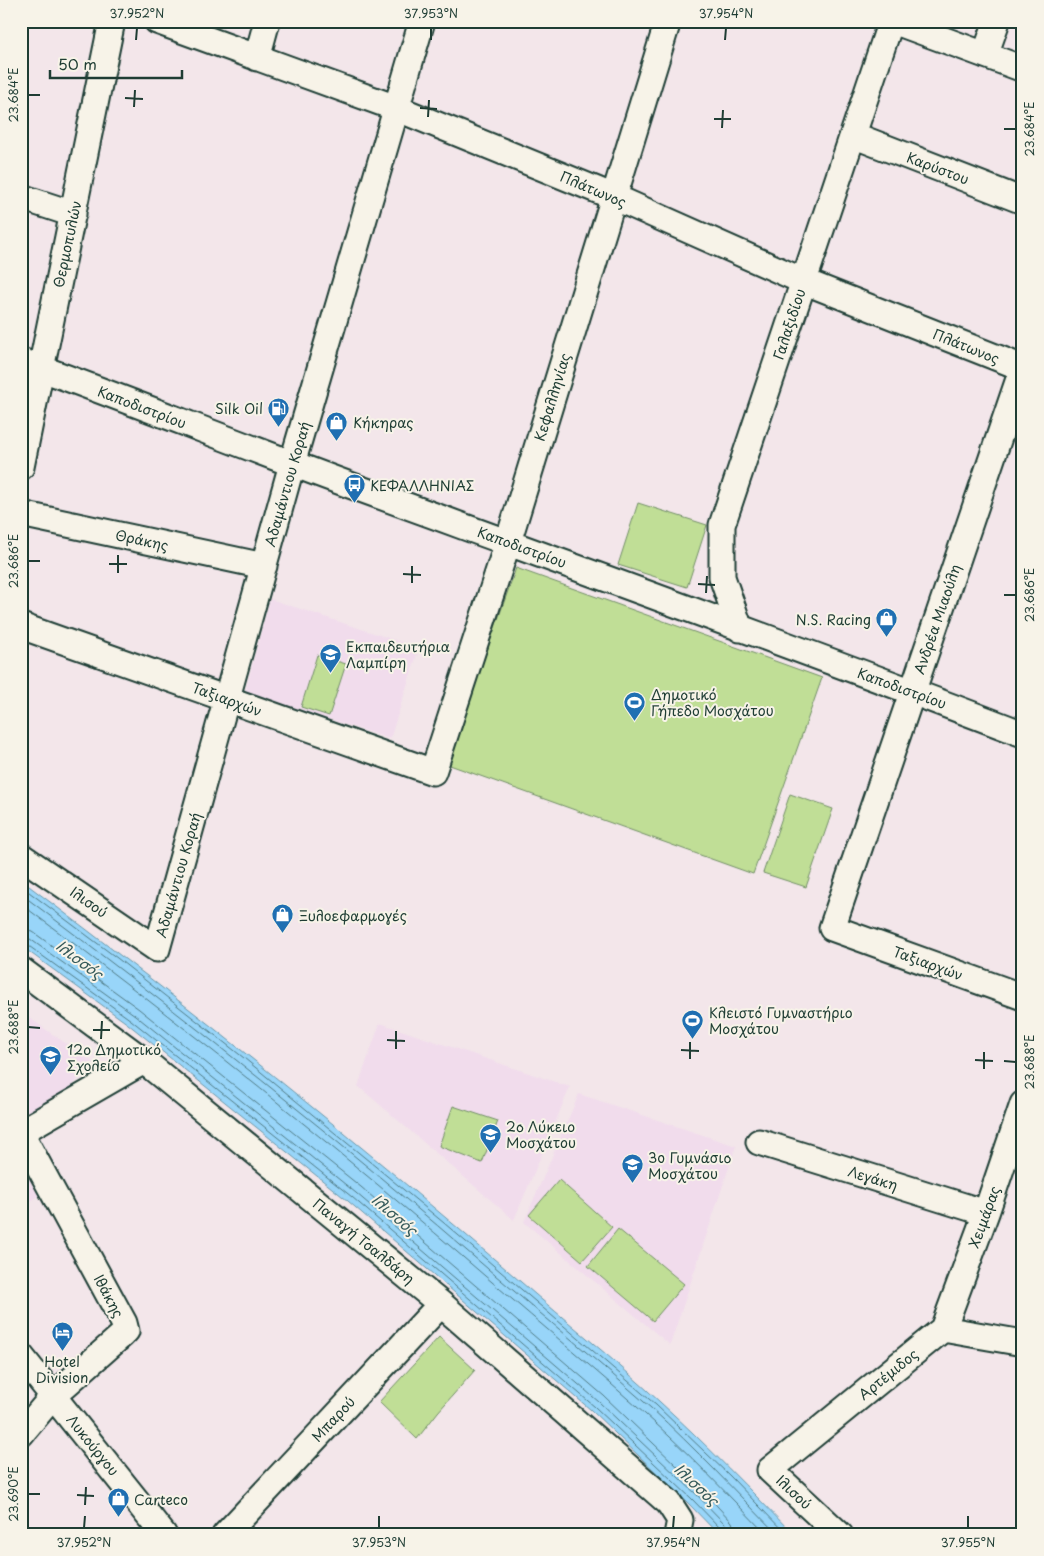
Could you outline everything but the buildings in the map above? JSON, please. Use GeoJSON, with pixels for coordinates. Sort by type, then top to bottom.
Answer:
{"type":"FeatureCollection","features":[{"type":"Feature","properties":{"kind":"street","name":"Θερμοπυλών"},"geometry":{"type":"LineString","coordinates":[[21,467],[31,365],[73,214],[112,21]]}},
{"type":"Feature","properties":{"kind":"street","name":"Πλάτωνος"},"geometry":{"type":"LineString","coordinates":[[157,21],[396,108],[614,197],[804,281],[1023,368]]}},
{"type":"Feature","properties":{"kind":"street"},"geometry":{"type":"LineString","coordinates":[[257,58],[267,21]]}},
{"type":"Feature","properties":{"kind":"street","name":"Αδαμάντιου Κοραή"},"geometry":{"type":"LineString","coordinates":[[157,949],[292,464],[422,21]]}},
{"type":"Feature","properties":{"kind":"street","name":"Κεφαλληνίας"},"geometry":{"type":"LineString","coordinates":[[434,772],[508,542],[668,21]]}},
{"type":"Feature","properties":{"kind":"street"},"geometry":{"type":"LineString","coordinates":[[892,21],[1023,69]]}},
{"type":"Feature","properties":{"kind":"street","name":"Γαλαξιδίου"},"geometry":{"type":"LineString","coordinates":[[740,628],[722,577],[722,525],[892,21]]}},
{"type":"Feature","properties":{"kind":"street"},"geometry":{"type":"LineString","coordinates":[[985,55],[997,21]]}},
{"type":"Feature","properties":{"kind":"street","name":"Καρύστου"},"geometry":{"type":"LineString","coordinates":[[853,136],[1023,201]]}},
{"type":"Feature","properties":{"kind":"street"},"geometry":{"type":"LineString","coordinates":[[21,197],[73,214]]}},
{"type":"Feature","properties":{"kind":"street","name":"Καποδιστρίου"},"geometry":{"type":"LineString","coordinates":[[31,365],[292,464],[912,691],[1023,734]]}},
{"type":"Feature","properties":{"kind":"street","name":"Ανδρέα Μιαούλη"},"geometry":{"type":"LineString","coordinates":[[832,928],[1023,368]]}},
{"type":"Feature","properties":{"kind":"street","name":"Θράκης"},"geometry":{"type":"LineString","coordinates":[[21,514],[264,566]]}},
{"type":"Feature","properties":{"kind":"street","name":"Ταξιαρχών"},"geometry":{"type":"LineString","coordinates":[[21,626],[434,772]]}},
{"type":"Feature","properties":{"kind":"street","name":"Ιλισού"},"geometry":{"type":"LineString","coordinates":[[21,856],[157,949]]}},
{"type":"Feature","properties":{"kind":"street","name":"Ταξιαρχών"},"geometry":{"type":"LineString","coordinates":[[832,928],[1023,997]]}},
{"type":"Feature","properties":{"kind":"street","name":"Παναγή Τσαλδάρη"},"geometry":{"type":"LineString","coordinates":[[21,970],[144,1061],[441,1304],[669,1503],[680,1520],[677,1535]]}},
{"type":"Feature","properties":{"kind":"street"},"geometry":{"type":"LineString","coordinates":[[21,1133],[144,1061]]}},
{"type":"Feature","properties":{"kind":"street","name":"Χειμάρας"},"geometry":{"type":"LineString","coordinates":[[943,1329],[986,1213],[1023,1104]]}},
{"type":"Feature","properties":{"kind":"street","name":"Ιθάκης"},"geometry":{"type":"LineString","coordinates":[[21,1133],[124,1323],[126,1331],[53,1396],[21,1434]]}},
{"type":"Feature","properties":{"kind":"street","name":"Λεγάκη"},"geometry":{"type":"LineString","coordinates":[[759,1142],[986,1213]]}},
{"type":"Feature","properties":{"kind":"street","name":"Μπαρού"},"geometry":{"type":"LineString","coordinates":[[225,1535],[441,1304]]}},
{"type":"Feature","properties":{"kind":"street"},"geometry":{"type":"LineString","coordinates":[[943,1329],[1023,1343]]}},
{"type":"Feature","properties":{"kind":"street","name":"Αρτέμιδος"},"geometry":{"type":"LineString","coordinates":[[770,1470],[943,1329]]}},
{"type":"Feature","properties":{"kind":"street","name":"Λυκούργου"},"geometry":{"type":"LineString","coordinates":[[21,1356],[164,1535]]}},
{"type":"Feature","properties":{"kind":"street","name":"Ιλισού"},"geometry":{"type":"LineString","coordinates":[[770,1470],[840,1535]]}},
{"type":"Feature","properties":{"kind":"shaded area","name":"Εκπαιδευτήρια Λαμπίρη"},"geometry":{"type":"Polygon","coordinates":[[[270,599],[419,648],[390,739],[245,692],[270,599]]]}},
{"type":"Feature","properties":{"kind":"shaded area","name":"12ο Δημοτικό Σχολείο"},"geometry":{"type":"Polygon","coordinates":[[[21,1012],[92,1062],[69,1090],[21,1115],[21,1012]]]}},
{"type":"Feature","properties":{"kind":"shaded area","name":"2ο Λύκειο Μοσχάτου"},"geometry":{"type":"Polygon","coordinates":[[[380,1023],[570,1087],[514,1220],[358,1086],[380,1023]]]}},
{"type":"Feature","properties":{"kind":"shaded area","name":"3o Γυμνάσιο Μοσχάτου"},"geometry":{"type":"Polygon","coordinates":[[[579,1094],[736,1146],[670,1345],[524,1222],[579,1094]]]}},
{"type":"Feature","properties":{"kind":"shaded area"},"geometry":{"type":"Polygon","coordinates":[[[21,1165],[39,1196],[21,1207],[21,1165]]]}},
{"type":"Feature","properties":{"kind":"green space"},"geometry":{"type":"Polygon","coordinates":[[[638,503],[707,525],[687,587],[618,565],[638,503]]]}},
{"type":"Feature","properties":{"kind":"green space","name":"Δημοτικό Γήπεδο Μοσχάτου"},"geometry":{"type":"Polygon","coordinates":[[[516,568],[822,678],[753,874],[447,764],[516,568]]]}},
{"type":"Feature","properties":{"kind":"green space"},"geometry":{"type":"Polygon","coordinates":[[[317,655],[346,664],[329,716],[301,707],[317,655]]]}},
{"type":"Feature","properties":{"kind":"green space"},"geometry":{"type":"Polygon","coordinates":[[[790,794],[833,809],[806,887],[763,873],[790,794]]]}},
{"type":"Feature","properties":{"kind":"green space"},"geometry":{"type":"Polygon","coordinates":[[[453,1106],[498,1121],[482,1163],[439,1146],[453,1106]]]}},
{"type":"Feature","properties":{"kind":"green space"},"geometry":{"type":"Polygon","coordinates":[[[559,1180],[612,1227],[582,1261],[529,1215],[559,1180]]]}},
{"type":"Feature","properties":{"kind":"green space"},"geometry":{"type":"Polygon","coordinates":[[[618,1229],[684,1284],[653,1321],[588,1266],[618,1229]]]}},
{"type":"Feature","properties":{"kind":"green space"},"geometry":{"type":"Polygon","coordinates":[[[439,1337],[475,1370],[417,1439],[379,1402],[439,1337]]]}},
{"type":"Feature","properties":{"kind":"water","name":"Ιλισσός"},"geometry":{"type":"Polygon","coordinates":[[[21,880],[274,1076],[399,1178],[643,1386],[794,1535],[719,1535],[591,1410],[348,1201],[128,1024],[21,946],[21,880]]]}},
{"type":"Feature","properties":{"kind":"place","name":"Silk Oil"},"geometry":{"type":"Point","coordinates":[279,427]}},
{"type":"Feature","properties":{"kind":"place","name":"Κήκηρας"},"geometry":{"type":"Point","coordinates":[337,441]}},
{"type":"Feature","properties":{"kind":"place","name":"ΚΕΦΑΛΛΗΝΙΑΣ"},"geometry":{"type":"Point","coordinates":[354,504]}},
{"type":"Feature","properties":{"kind":"place","name":"N.S. Racing"},"geometry":{"type":"Point","coordinates":[887,638]}},
{"type":"Feature","properties":{"kind":"place","name":"Εκπαιδευτήρια Λαμπίρη"},"geometry":{"type":"Point","coordinates":[330,673]}},
{"type":"Feature","properties":{"kind":"place","name":"Δημοτικό Γήπεδο Μοσχάτου"},"geometry":{"type":"Point","coordinates":[635,721]}},
{"type":"Feature","properties":{"kind":"place","name":"Ξυλοεφαρμογές"},"geometry":{"type":"Point","coordinates":[283,934]}},
{"type":"Feature","properties":{"kind":"place","name":"Κλειστό Γυμναστήριο Μοσχάτου"},"geometry":{"type":"Point","coordinates":[693,1039]}},
{"type":"Feature","properties":{"kind":"place","name":"12ο Δημοτικό Σχολείο"},"geometry":{"type":"Point","coordinates":[51,1076]}},
{"type":"Feature","properties":{"kind":"place","name":"2ο Λύκειο Μοσχάτου"},"geometry":{"type":"Point","coordinates":[490,1153]}},
{"type":"Feature","properties":{"kind":"place","name":"3o Γυμνάσιο Μοσχάτου"},"geometry":{"type":"Point","coordinates":[632,1184]}},
{"type":"Feature","properties":{"kind":"place","name":"Hotel Division"},"geometry":{"type":"Point","coordinates":[62,1352]}},
{"type":"Feature","properties":{"kind":"place","name":"Carteco"},"geometry":{"type":"Point","coordinates":[118,1518]}}]}
